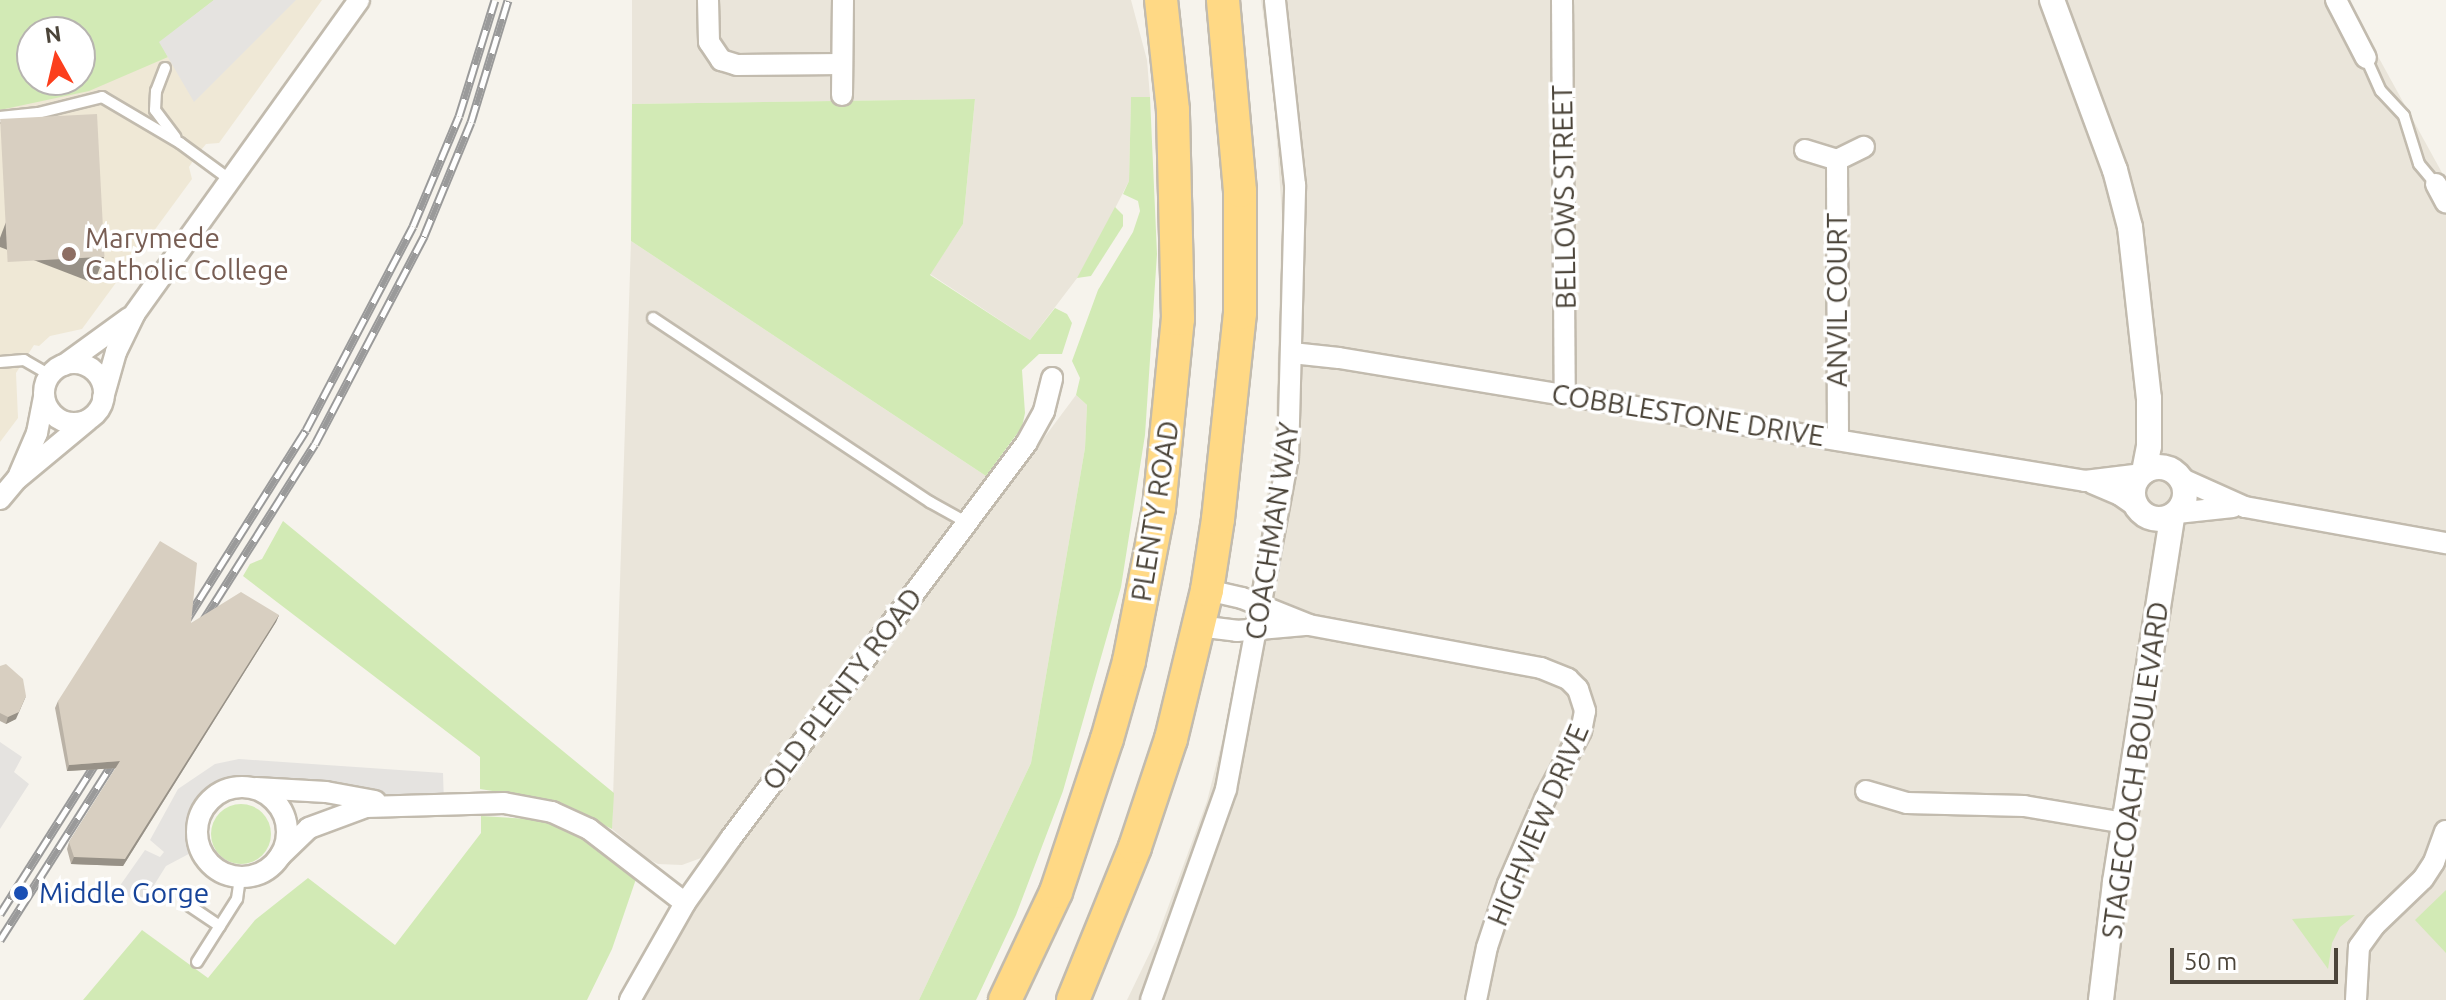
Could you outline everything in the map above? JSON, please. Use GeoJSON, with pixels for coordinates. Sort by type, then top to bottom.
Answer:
{"type":"FeatureCollection","features":[{"type":"Feature","properties":{"kind":"highway","name":"PLENTY ROAD"},"geometry":{"type":"LineString","coordinates":[[1005,1000],[1056,892],[1107,739],[1136,631],[1159,508],[1178,319],[1173,110],[1161,0]]}},
{"type":"Feature","properties":{"kind":"highway"},"geometry":{"type":"LineString","coordinates":[[1073,1000],[1135,847],[1171,739],[1207,590],[1228,454],[1240,313],[1240,191],[1223,0]]}},
{"type":"Feature","properties":{"kind":"street"},"geometry":{"type":"LineString","coordinates":[[0,499],[17,479],[91,417],[103,398],[112,363],[135,313],[359,0]]}},
{"type":"Feature","properties":{"kind":"street"},"geometry":{"type":"LineString","coordinates":[[708,0],[709,42],[721,60],[737,65],[842,64]]}},
{"type":"Feature","properties":{"kind":"street"},"geometry":{"type":"LineString","coordinates":[[842,95],[843,0]]}},
{"type":"Feature","properties":{"kind":"street","name":"COACHMAN WAY"},"geometry":{"type":"LineString","coordinates":[[1151,1000],[1226,789],[1288,459],[1295,185],[1275,0]]}},
{"type":"Feature","properties":{"kind":"street","name":"BELLOWS STREET"},"geometry":{"type":"LineString","coordinates":[[1562,0],[1565,395]]}},
{"type":"Feature","properties":{"kind":"street"},"geometry":{"type":"LineString","coordinates":[[2052,0],[2115,170],[2130,227],[2149,398],[2149,446],[2143,473],[2134,486],[2139,509],[2156,519],[2174,514],[2245,507]]}},
{"type":"Feature","properties":{"kind":"street"},"geometry":{"type":"LineString","coordinates":[[2336,0],[2366,58]]}},
{"type":"Feature","properties":{"kind":"street"},"geometry":{"type":"LineString","coordinates":[[1805,150],[1837,160],[1864,147]]}},
{"type":"Feature","properties":{"kind":"street","name":"ANVIL COURT"},"geometry":{"type":"LineString","coordinates":[[1837,160],[1838,440]]}},
{"type":"Feature","properties":{"kind":"street"},"geometry":{"type":"LineString","coordinates":[[17,479],[37,433],[44,397],[57,370],[135,313]]}},
{"type":"Feature","properties":{"kind":"street","name":"COBBLESTONE DRIVE"},"geometry":{"type":"LineString","coordinates":[[1292,353],[1339,358],[2085,481],[2120,495],[2139,509]]}},
{"type":"Feature","properties":{"kind":"street"},"geometry":{"type":"LineString","coordinates":[[57,370],[76,363],[93,370],[101,380],[103,398]]}},
{"type":"Feature","properties":{"kind":"street","name":"OLD PLENTY ROAD"},"geometry":{"type":"LineString","coordinates":[[630,1000],[685,903],[1027,442],[1044,411],[1052,378]]}},
{"type":"Feature","properties":{"kind":"street"},"geometry":{"type":"LineString","coordinates":[[44,397],[50,411],[62,420],[77,423],[91,417]]}},
{"type":"Feature","properties":{"kind":"street"},"geometry":{"type":"LineString","coordinates":[[2149,398],[2164,445],[2186,494],[2174,514]]}},
{"type":"Feature","properties":{"kind":"street"},"geometry":{"type":"LineString","coordinates":[[2143,473],[2158,467],[2245,507],[2446,543]]}},
{"type":"Feature","properties":{"kind":"street","name":"COBBLESTONE DRIVE"},"geometry":{"type":"LineString","coordinates":[[2085,481],[2143,473]]}},
{"type":"Feature","properties":{"kind":"street","name":"STAGECOACH BOULEVARD"},"geometry":{"type":"LineString","coordinates":[[2139,509],[2154,537],[2162,571]]}},
{"type":"Feature","properties":{"kind":"street","name":"STAGECOACH BOULEVARD"},"geometry":{"type":"LineString","coordinates":[[2101,1000],[2125,823],[2160,606],[2162,571],[2174,514]]}},
{"type":"Feature","properties":{"kind":"street","name":"HIGHVIEW DRIVE"},"geometry":{"type":"LineString","coordinates":[[1207,590],[1262,606],[1309,625],[1541,668],[1568,679],[1582,696],[1585,711],[1581,731],[1545,799],[1508,884],[1487,947],[1476,1000]]}},
{"type":"Feature","properties":{"kind":"street","name":"HIGHVIEW DRIVE"},"geometry":{"type":"LineString","coordinates":[[1198,626],[1237,631],[1309,625]]}},
{"type":"Feature","properties":{"kind":"street"},"geometry":{"type":"LineString","coordinates":[[247,787],[268,796],[283,813],[287,835],[280,856]]}},
{"type":"Feature","properties":{"kind":"street"},"geometry":{"type":"LineString","coordinates":[[387,804],[326,792],[231,788],[215,796],[203,809],[197,831],[200,848],[208,862],[220,872],[240,877],[260,873],[293,840],[316,824],[353,810],[387,804],[504,803],[552,812],[598,835],[685,903]]}},
{"type":"Feature","properties":{"kind":"street"},"geometry":{"type":"LineString","coordinates":[[1866,791],[1900,802],[2024,806],[2125,823]]}},
{"type":"Feature","properties":{"kind":"street"},"geometry":{"type":"LineString","coordinates":[[2356,1000],[2359,947],[2375,925],[2423,879],[2434,862],[2445,831]]}},
{"type":"Feature","properties":{"kind":"street","name":"STAGECOACH BOULEVARD"},"geometry":{"type":"LineString","coordinates":[[2107,969],[2115,1000]]}},
{"type":"Feature","properties":{"kind":"lane"},"geometry":{"type":"LineString","coordinates":[[2366,58],[2381,91],[2404,116],[2419,164],[2441,194]]}},
{"type":"Feature","properties":{"kind":"lane"},"geometry":{"type":"LineString","coordinates":[[165,68],[156,91],[155,110],[180,143]]}},
{"type":"Feature","properties":{"kind":"lane"},"geometry":{"type":"LineString","coordinates":[[0,117],[38,113],[102,97],[180,143],[229,179]]}},
{"type":"Feature","properties":{"kind":"lane"},"geometry":{"type":"LineString","coordinates":[[653,318],[867,461],[966,522]]}},
{"type":"Feature","properties":{"kind":"lane"},"geometry":{"type":"LineString","coordinates":[[0,362],[24,360],[57,370]]}},
{"type":"Feature","properties":{"kind":"lane"},"geometry":{"type":"LineString","coordinates":[[197,962],[237,899],[240,877]]}},
{"type":"Feature","properties":{"kind":"lane"},"geometry":{"type":"LineString","coordinates":[[190,906],[220,926]]}},
{"type":"Feature","properties":{"kind":"shaded area","name":"Marymede Catholic College"},"geometry":{"type":"Polygon","coordinates":[[[0,0],[322,0],[219,143],[206,144],[197,155],[189,167],[192,179],[82,329],[50,336],[39,346],[34,345],[16,373],[18,418],[0,442],[0,0]]]}},
{"type":"Feature","properties":{"kind":"shaded area"},"geometry":{"type":"Polygon","coordinates":[[[214,0],[296,0],[194,102],[159,42],[214,0]]]}},
{"type":"Feature","properties":{"kind":"shaded area"},"geometry":{"type":"Polygon","coordinates":[[[632,0],[1131,0],[1147,60],[1150,97],[1131,98],[1129,181],[1084,269],[1030,340],[930,274],[963,224],[975,99],[632,104],[632,0]]]}},
{"type":"Feature","properties":{"kind":"shaded area"},"geometry":{"type":"Polygon","coordinates":[[[1261,0],[2347,0],[2446,180],[2446,1000],[1127,1000],[1156,940],[1207,801],[1225,730],[1264,517],[1276,419],[1282,215],[1273,85],[1261,0]]]}},
{"type":"Feature","properties":{"kind":"shaded area"},"geometry":{"type":"Polygon","coordinates":[[[631,241],[986,476],[701,858],[682,865],[658,864],[646,858],[612,829],[631,241]]]}},
{"type":"Feature","properties":{"kind":"shaded area"},"geometry":{"type":"Polygon","coordinates":[[[1076,395],[1087,405],[1085,448],[1031,763],[919,1000],[644,1000],[671,948],[716,878],[1076,395]]]}},
{"type":"Feature","properties":{"kind":"shaded area"},"geometry":{"type":"Polygon","coordinates":[[[0,742],[22,757],[14,772],[29,784],[0,829],[0,742]]]}},
{"type":"Feature","properties":{"kind":"shaded area"},"geometry":{"type":"Polygon","coordinates":[[[239,759],[443,773],[444,804],[231,788],[215,796],[203,809],[197,831],[200,848],[166,866],[141,906],[134,902],[119,887],[145,850],[160,857],[164,852],[150,840],[178,789],[215,764],[239,759]]]}},
{"type":"Feature","properties":{"kind":"green space"},"geometry":{"type":"Polygon","coordinates":[[[0,0],[214,0],[160,42],[168,57],[96,88],[96,16],[16,16],[16,96],[66,96],[0,110],[0,0]]]}},
{"type":"Feature","properties":{"kind":"green space"},"geometry":{"type":"Polygon","coordinates":[[[1131,97],[1150,97],[1157,254],[1145,435],[1121,587],[1063,791],[1016,915],[978,996],[976,1000],[919,1000],[1031,763],[1085,448],[1087,405],[1076,395],[1080,378],[1072,361],[1098,290],[1133,232],[1140,211],[1138,201],[1123,194],[1129,181],[1131,97]]]}},
{"type":"Feature","properties":{"kind":"green space"},"geometry":{"type":"Polygon","coordinates":[[[975,99],[963,224],[930,275],[1030,340],[1055,308],[1067,314],[1072,323],[1062,354],[1039,354],[1022,370],[1025,413],[1022,427],[986,476],[631,241],[632,104],[975,99]]]}},
{"type":"Feature","properties":{"kind":"green space"},"geometry":{"type":"Polygon","coordinates":[[[1115,207],[1123,215],[1123,226],[1091,276],[1077,278],[1115,207]]]}},
{"type":"Feature","properties":{"kind":"green space"},"geometry":{"type":"Polygon","coordinates":[[[283,521],[614,793],[612,829],[556,801],[480,789],[480,757],[243,576],[250,564],[262,559],[283,521]]]}},
{"type":"Feature","properties":{"kind":"green space"},"geometry":{"type":"Polygon","coordinates":[[[241,804],[252,806],[262,813],[269,823],[269,845],[262,855],[252,862],[241,864],[230,862],[220,855],[213,845],[211,834],[213,823],[220,813],[230,806],[241,804]]]}},
{"type":"Feature","properties":{"kind":"green space"},"geometry":{"type":"Polygon","coordinates":[[[481,816],[530,819],[553,824],[592,844],[636,879],[612,949],[587,1000],[83,1000],[142,930],[208,978],[255,920],[308,878],[395,945],[481,833],[481,816]]]}},
{"type":"Feature","properties":{"kind":"green space"},"geometry":{"type":"Polygon","coordinates":[[[2446,890],[2446,953],[2415,920],[2446,890]]]}},
{"type":"Feature","properties":{"kind":"green space"},"geometry":{"type":"Polygon","coordinates":[[[2355,915],[2340,927],[2332,943],[2328,969],[2292,919],[2355,915]]]}},
{"type":"Feature","properties":{"kind":"building"},"geometry":{"type":"Polygon","coordinates":[[[97,114],[104,257],[8,262],[0,119],[97,114]]]}},
{"type":"Feature","properties":{"kind":"building"},"geometry":{"type":"Polygon","coordinates":[[[160,541],[197,563],[191,623],[241,592],[279,615],[125,859],[74,857],[69,842],[120,761],[69,765],[58,701],[160,541]]]}},
{"type":"Feature","properties":{"kind":"building"},"geometry":{"type":"Polygon","coordinates":[[[6,664],[23,679],[26,696],[19,712],[8,717],[0,713],[0,666],[6,664]]]}},
{"type":"Feature","properties":{"kind":"railway"},"geometry":{"type":"LineString","coordinates":[[180,630],[306,430],[413,226],[459,116],[495,0]]}},
{"type":"Feature","properties":{"kind":"railway"},"geometry":{"type":"LineString","coordinates":[[196,632],[315,444],[424,236],[471,122],[508,0]]}},
{"type":"Feature","properties":{"kind":"railway"},"geometry":{"type":"LineString","coordinates":[[0,940],[121,750]]}},
{"type":"Feature","properties":{"kind":"railway"},"geometry":{"type":"LineString","coordinates":[[0,914],[103,752]]}},
{"type":"Feature","properties":{"kind":"place","name":"Marymede Catholic College"},"geometry":{"type":"Point","coordinates":[69,254]}},
{"type":"Feature","properties":{"kind":"place","name":"Middle Gorge"},"geometry":{"type":"Point","coordinates":[21,893]}}]}
